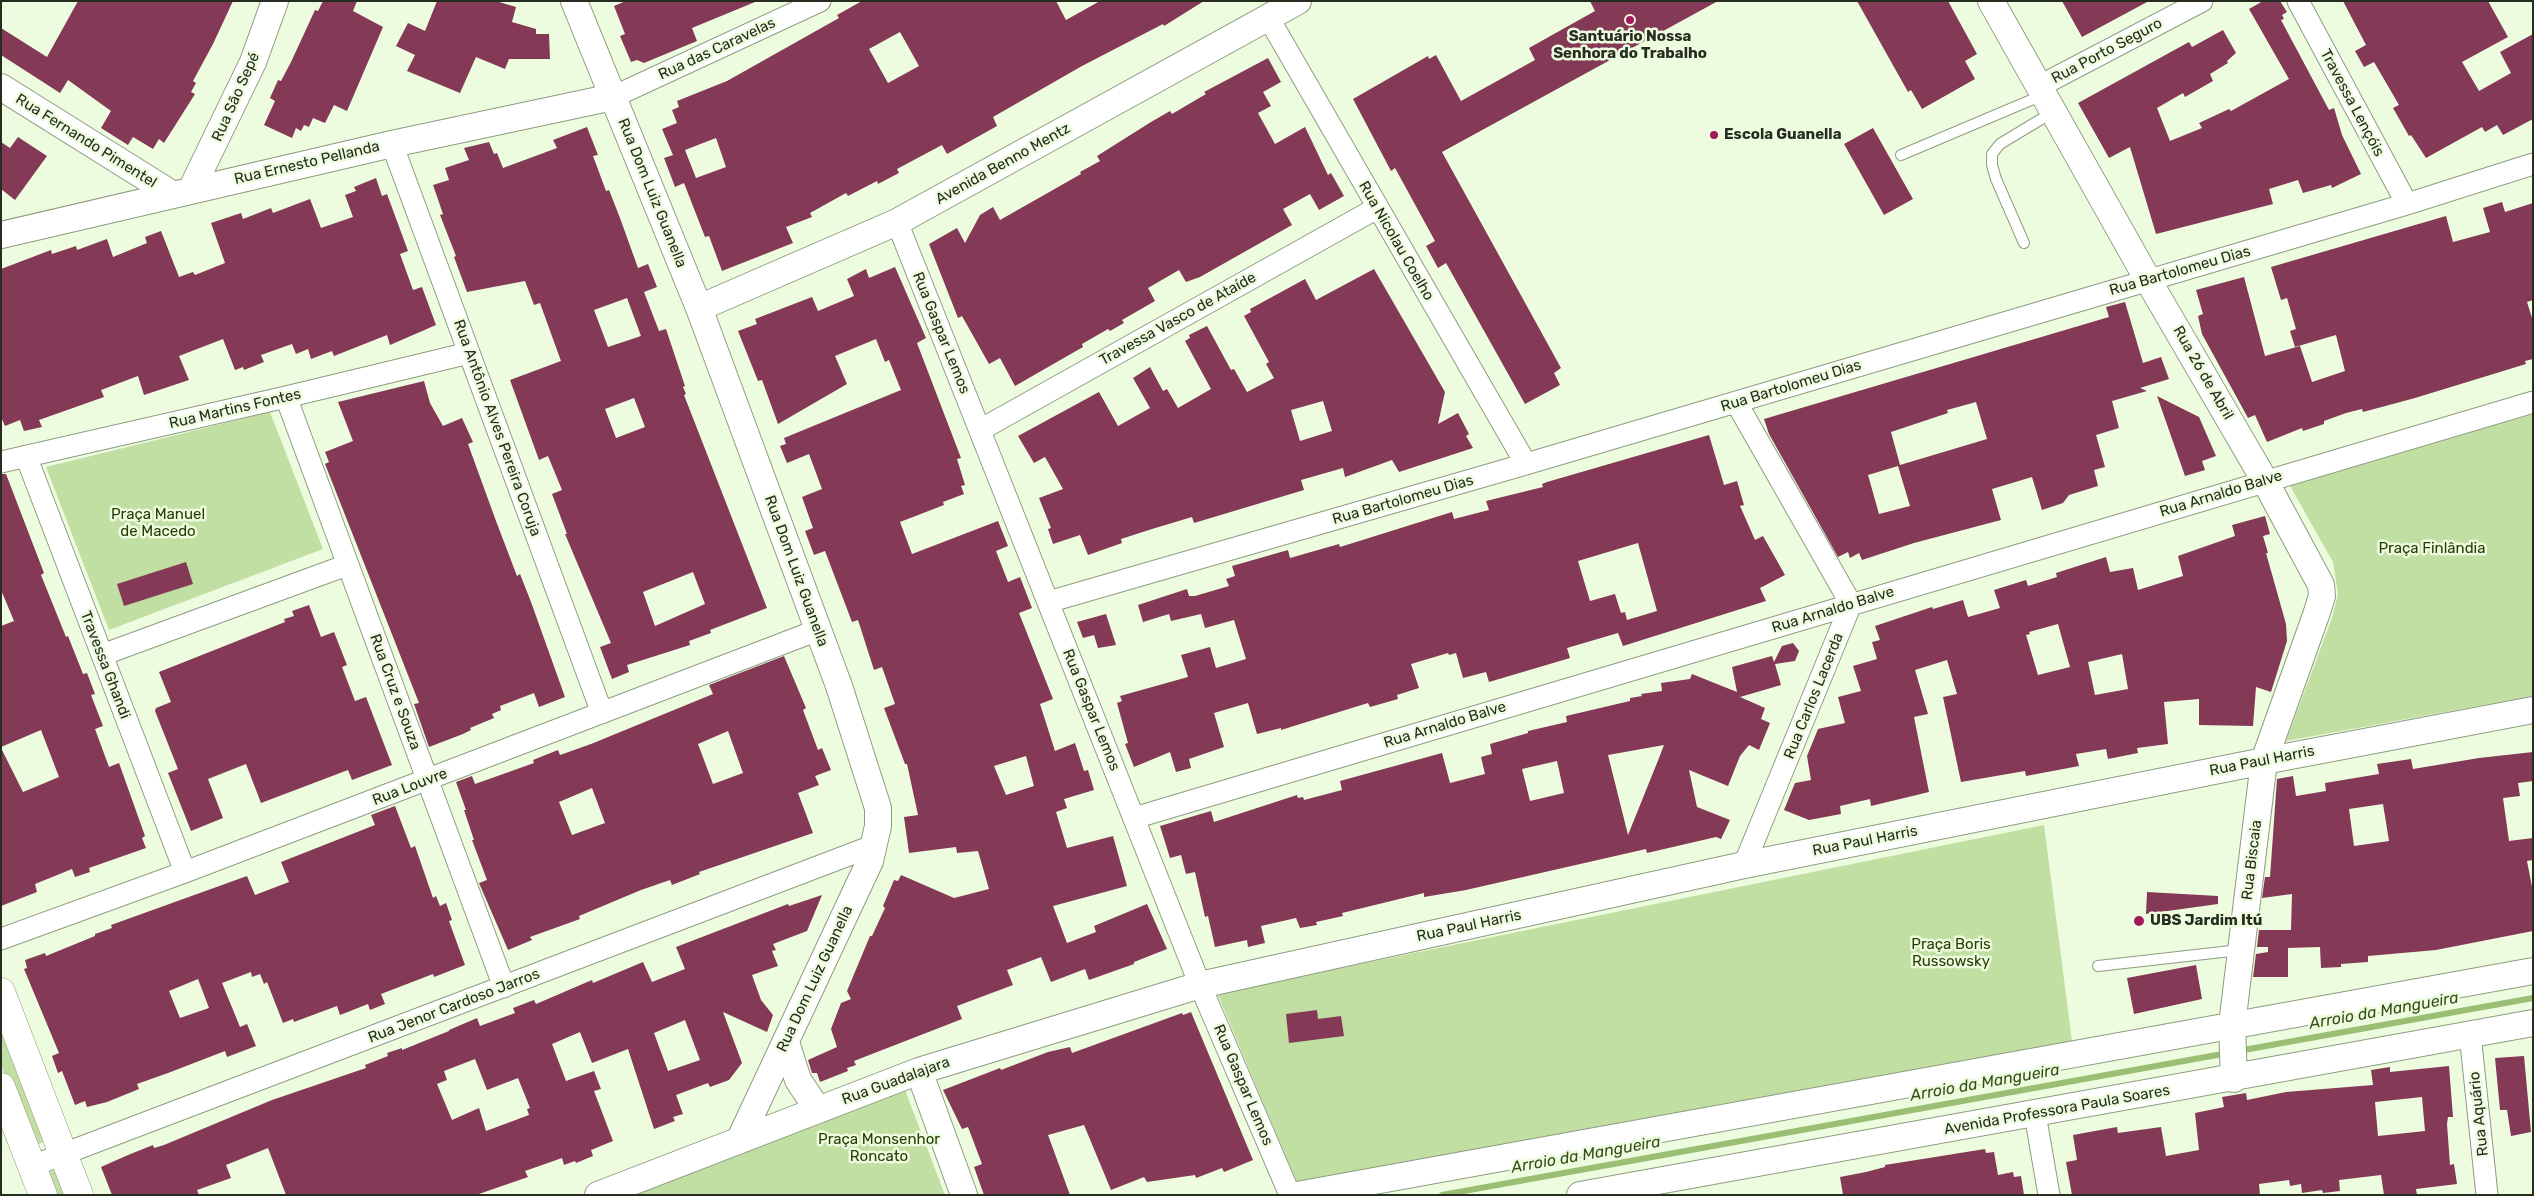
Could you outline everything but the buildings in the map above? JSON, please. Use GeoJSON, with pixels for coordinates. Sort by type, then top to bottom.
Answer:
{"type":"FeatureCollection","features":[{"type":"Feature","properties":{"kind":"main road"},"geometry":{"type":"LineString","coordinates":[[1,992],[78,1195]]}},
{"type":"Feature","properties":{"kind":"main road"},"geometry":{"type":"LineString","coordinates":[[1,1086],[43,1195]]}},
{"type":"Feature","properties":{"kind":"street","name":"Rua São Sepé"},"geometry":{"type":"LineString","coordinates":[[182,192],[253,62],[275,1]]}},
{"type":"Feature","properties":{"kind":"street","name":"Rua Dom Luiz Guanella"},"geometry":{"type":"LineString","coordinates":[[574,1],[699,308],[839,686],[878,808],[874,845],[870,861],[740,1139]]}},
{"type":"Feature","properties":{"kind":"street","name":"Rua das Caravelas"},"geometry":{"type":"LineString","coordinates":[[613,97],[820,1]]}},
{"type":"Feature","properties":{"kind":"street","name":"Avenida Benno Mentz"},"geometry":{"type":"LineString","coordinates":[[699,308],[897,222],[1298,1]]}},
{"type":"Feature","properties":{"kind":"street","name":"Rua 26 de Abril"},"geometry":{"type":"LineString","coordinates":[[1991,1],[2148,280],[2317,574],[2322,596],[2264,761]]}},
{"type":"Feature","properties":{"kind":"street","name":"Rua Porto Seguro"},"geometry":{"type":"LineString","coordinates":[[2045,98],[2202,1]]}},
{"type":"Feature","properties":{"kind":"street","name":"Travessa Lençóis"},"geometry":{"type":"LineString","coordinates":[[2298,1],[2407,204]]}},
{"type":"Feature","properties":{"kind":"street","name":"Rua Nicolau Coelho"},"geometry":{"type":"LineString","coordinates":[[1268,17],[1526,464]]}},
{"type":"Feature","properties":{"kind":"street","name":"Rua Fernando Pimentel"},"geometry":{"type":"LineString","coordinates":[[1,87],[182,192]]}},
{"type":"Feature","properties":{"kind":"street","name":"Rua Ernesto Pellanda"},"geometry":{"type":"LineString","coordinates":[[1,235],[392,144],[613,97]]}},
{"type":"Feature","properties":{"kind":"street","name":"Rua Antônio Alves Pereira Coruja"},"geometry":{"type":"LineString","coordinates":[[392,144],[602,712]]}},
{"type":"Feature","properties":{"kind":"street","name":"Rua Bartolomeu Dias"},"geometry":{"type":"LineString","coordinates":[[1048,602],[1526,464],[2407,204],[2533,164]]}},
{"type":"Feature","properties":{"kind":"street","name":"Travessa Vasco de Ataíde"},"geometry":{"type":"LineString","coordinates":[[980,430],[1377,208]]}},
{"type":"Feature","properties":{"kind":"street","name":"Rua Gaspar Lemos"},"geometry":{"type":"LineString","coordinates":[[897,222],[1200,985],[1290,1195]]}},
{"type":"Feature","properties":{"kind":"street","name":"Rua Martins Fontes"},"geometry":{"type":"LineString","coordinates":[[1,462],[286,398],[469,353]]}},
{"type":"Feature","properties":{"kind":"street","name":"Rua Cruz e Souza"},"geometry":{"type":"LineString","coordinates":[[286,398],[504,987]]}},
{"type":"Feature","properties":{"kind":"street"},"geometry":{"type":"LineString","coordinates":[[1736,402],[1851,604]]}},
{"type":"Feature","properties":{"kind":"street","name":"Rua Arnaldo Balve"},"geometry":{"type":"LineString","coordinates":[[1134,818],[2533,402]]}},
{"type":"Feature","properties":{"kind":"street","name":"Travessa Ghandi"},"geometry":{"type":"LineString","coordinates":[[26,456],[185,872]]}},
{"type":"Feature","properties":{"kind":"street"},"geometry":{"type":"LineString","coordinates":[[102,655],[348,564]]}},
{"type":"Feature","properties":{"kind":"street","name":"Rua Carlos Lacerda"},"geometry":{"type":"LineString","coordinates":[[1744,865],[1851,604]]}},
{"type":"Feature","properties":{"kind":"street","name":"Rua Louvre"},"geometry":{"type":"LineString","coordinates":[[1,940],[185,872],[818,630]]}},
{"type":"Feature","properties":{"kind":"street","name":"Rua Paul Harris"},"geometry":{"type":"LineString","coordinates":[[1200,985],[1744,865],[2264,761],[2533,710]]}},
{"type":"Feature","properties":{"kind":"street","name":"Rua Biscaia"},"geometry":{"type":"LineString","coordinates":[[2233,1052],[2241,950],[2264,761]]}},
{"type":"Feature","properties":{"kind":"street","name":"Rua Jenor Cardoso Jarros"},"geometry":{"type":"LineString","coordinates":[[32,1166],[874,845]]}},
{"type":"Feature","properties":{"kind":"street","name":"Avenida Professora Paula Soares"},"geometry":{"type":"LineString","coordinates":[[1589,1194],[2034,1114],[2233,1052],[2533,971]]}},
{"type":"Feature","properties":{"kind":"street","name":"Rua Guadalajara"},"geometry":{"type":"LineString","coordinates":[[598,1195],[919,1071],[1200,985]]}},
{"type":"Feature","properties":{"kind":"street","name":"Avenida Professora Paula Soares"},"geometry":{"type":"LineString","coordinates":[[1297,1195],[2233,1052],[2470,1034],[2533,1023]]}},
{"type":"Feature","properties":{"kind":"street","name":"Rua Aquário"},"geometry":{"type":"LineString","coordinates":[[2470,1034],[2488,1195]]}},
{"type":"Feature","properties":{"kind":"street"},"geometry":{"type":"LineString","coordinates":[[786,1042],[798,1080],[818,1110]]}},
{"type":"Feature","properties":{"kind":"street"},"geometry":{"type":"LineString","coordinates":[[919,1071],[964,1195]]}},
{"type":"Feature","properties":{"kind":"street"},"geometry":{"type":"LineString","coordinates":[[2034,1114],[2049,1195]]}},
{"type":"Feature","properties":{"kind":"lane"},"geometry":{"type":"LineString","coordinates":[[1901,155],[2045,98]]}},
{"type":"Feature","properties":{"kind":"lane"},"geometry":{"type":"LineString","coordinates":[[2024,243],[1996,179],[1992,165],[1992,154],[2045,98]]}},
{"type":"Feature","properties":{"kind":"lane"},"geometry":{"type":"LineString","coordinates":[[2098,966],[2241,950]]}},
{"type":"Feature","properties":{"kind":"green space","name":"Praça Manuel de Macedo"},"geometry":{"type":"Polygon","coordinates":[[[270,412],[323,549],[109,630],[46,467],[270,412]]]}},
{"type":"Feature","properties":{"kind":"green space","name":"Praça Finlândia"},"geometry":{"type":"Polygon","coordinates":[[[2533,414],[2533,696],[2286,741],[2332,618],[2338,594],[2333,562],[2289,484],[2533,414]]]}},
{"type":"Feature","properties":{"kind":"green space","name":"Praça Boris Russowsky"},"geometry":{"type":"Polygon","coordinates":[[[2044,825],[2072,1041],[1299,1188],[1217,993],[2044,825]]]}},
{"type":"Feature","properties":{"kind":"green space"},"geometry":{"type":"Polygon","coordinates":[[[1,1007],[50,1140],[32,1146],[1,1065],[1,1007]]]}},
{"type":"Feature","properties":{"kind":"green space","name":"Praça Monsenhor Roncato"},"geometry":{"type":"Polygon","coordinates":[[[905,1090],[945,1195],[633,1195],[905,1090]]]}},
{"type":"Feature","properties":{"kind":"green space"},"geometry":{"type":"Polygon","coordinates":[[[62,1168],[72,1195],[49,1195],[42,1175],[62,1168]]]}},
{"type":"Feature","properties":{"kind":"waterway","name":"Arroio da Mangueira"},"geometry":{"type":"LineString","coordinates":[[2238,1051],[2533,998]]}},
{"type":"Feature","properties":{"kind":"waterway","name":"Arroio da Mangueira"},"geometry":{"type":"LineString","coordinates":[[1442,1195],[2228,1053]]}},
{"type":"Feature","properties":{"kind":"place","name":"Santuário Nossa Senhora do Trabalho"},"geometry":{"type":"Point","coordinates":[1630,20]}},
{"type":"Feature","properties":{"kind":"place","name":"Escola Guanella"},"geometry":{"type":"Point","coordinates":[1714,135]}},
{"type":"Feature","properties":{"kind":"place","name":"UBS Jardim Itú"},"geometry":{"type":"Point","coordinates":[2139,921]}}]}
